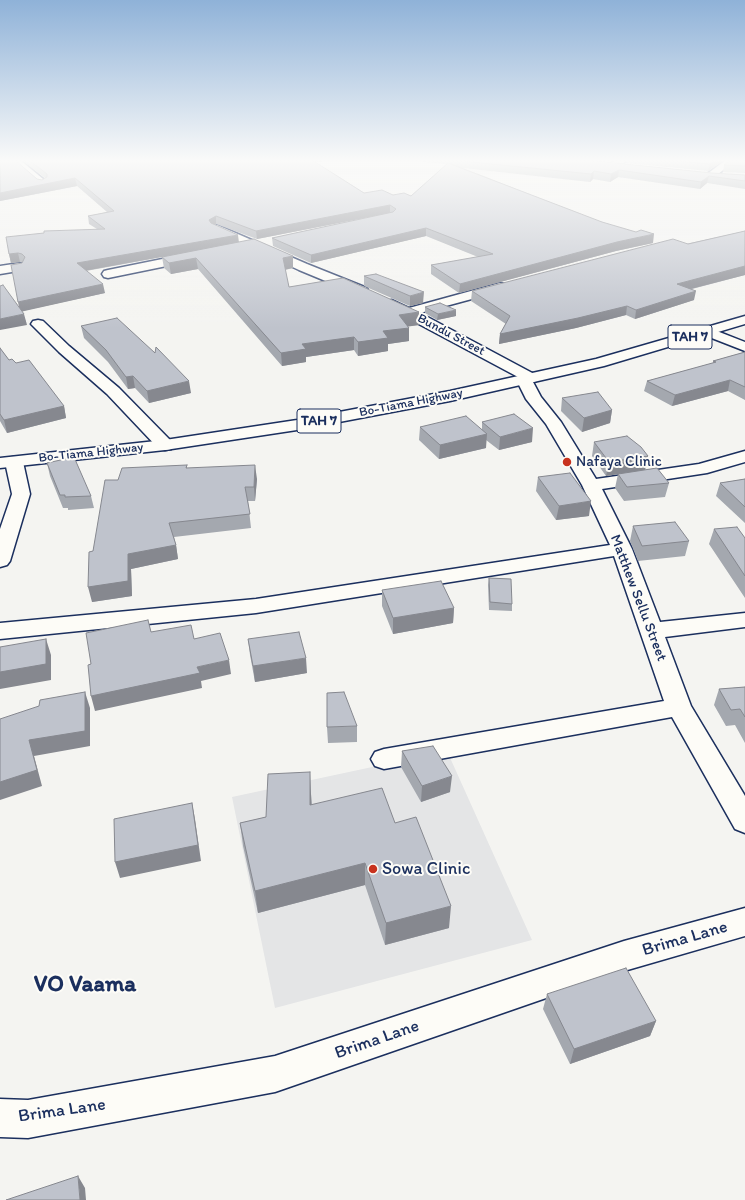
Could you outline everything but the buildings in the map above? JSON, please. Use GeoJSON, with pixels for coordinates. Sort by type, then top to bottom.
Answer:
{"type":"FeatureCollection","features":[{"type":"Feature","properties":{"kind":"main road","name":"Bundu Street"},"geometry":{"type":"LineString","coordinates":[[217,228],[409,312],[528,379]]}},
{"type":"Feature","properties":{"kind":"main road"},"geometry":{"type":"LineString","coordinates":[[234,249],[278,241]]}},
{"type":"Feature","properties":{"kind":"main road"},"geometry":{"type":"LineString","coordinates":[[108,274],[204,254]]}},
{"type":"Feature","properties":{"kind":"main road"},"geometry":{"type":"LineString","coordinates":[[0,270],[20,267]]}},
{"type":"Feature","properties":{"kind":"main road"},"geometry":{"type":"LineString","coordinates":[[409,312],[508,285]]}},
{"type":"Feature","properties":{"kind":"main road","name":"Bo-Tiama Highway"},"geometry":{"type":"LineString","coordinates":[[7,462],[165,445],[297,425],[450,396],[599,363],[709,332],[745,320]]}},
{"type":"Feature","properties":{"kind":"main road"},"geometry":{"type":"LineString","coordinates":[[38,324],[64,349],[113,391],[165,445]]}},
{"type":"Feature","properties":{"kind":"main road"},"geometry":{"type":"LineString","coordinates":[[709,332],[745,347]]}},
{"type":"Feature","properties":{"kind":"main road","name":"Matthew Sellu Street"},"geometry":{"type":"LineString","coordinates":[[528,379],[534,399],[553,422],[591,486],[622,549],[679,707],[745,821]]}},
{"type":"Feature","properties":{"kind":"main road"},"geometry":{"type":"LineString","coordinates":[[591,486],[701,469],[745,456]]}},
{"type":"Feature","properties":{"kind":"main road"},"geometry":{"type":"LineString","coordinates":[[0,561],[22,494],[7,462]]}},
{"type":"Feature","properties":{"kind":"main road"},"geometry":{"type":"LineString","coordinates":[[0,631],[256,606],[622,549]]}},
{"type":"Feature","properties":{"kind":"main road"},"geometry":{"type":"LineString","coordinates":[[651,631],[745,620]]}},
{"type":"Feature","properties":{"kind":"main road"},"geometry":{"type":"LineString","coordinates":[[384,758],[679,707]]}},
{"type":"Feature","properties":{"kind":"main road","name":"Brima Lane"},"geometry":{"type":"LineString","coordinates":[[0,1118],[28,1119],[275,1074],[624,956],[745,922]]}},
{"type":"Feature","properties":{"kind":"shaded area","name":"Sowa Clinic"},"geometry":{"type":"Polygon","coordinates":[[[447,751],[532,940],[275,1008],[232,797],[447,751]]]}},
{"type":"Feature","properties":{"kind":"place","name":"Nafaya Clinic"},"geometry":{"type":"Point","coordinates":[567,462]}},
{"type":"Feature","properties":{"kind":"place","name":"Sowa Clinic"},"geometry":{"type":"Point","coordinates":[373,869]}},
{"type":"Feature","properties":{"kind":"district","name":"VO Vaama"},"geometry":{"type":"Point","coordinates":[85,985]}}]}
